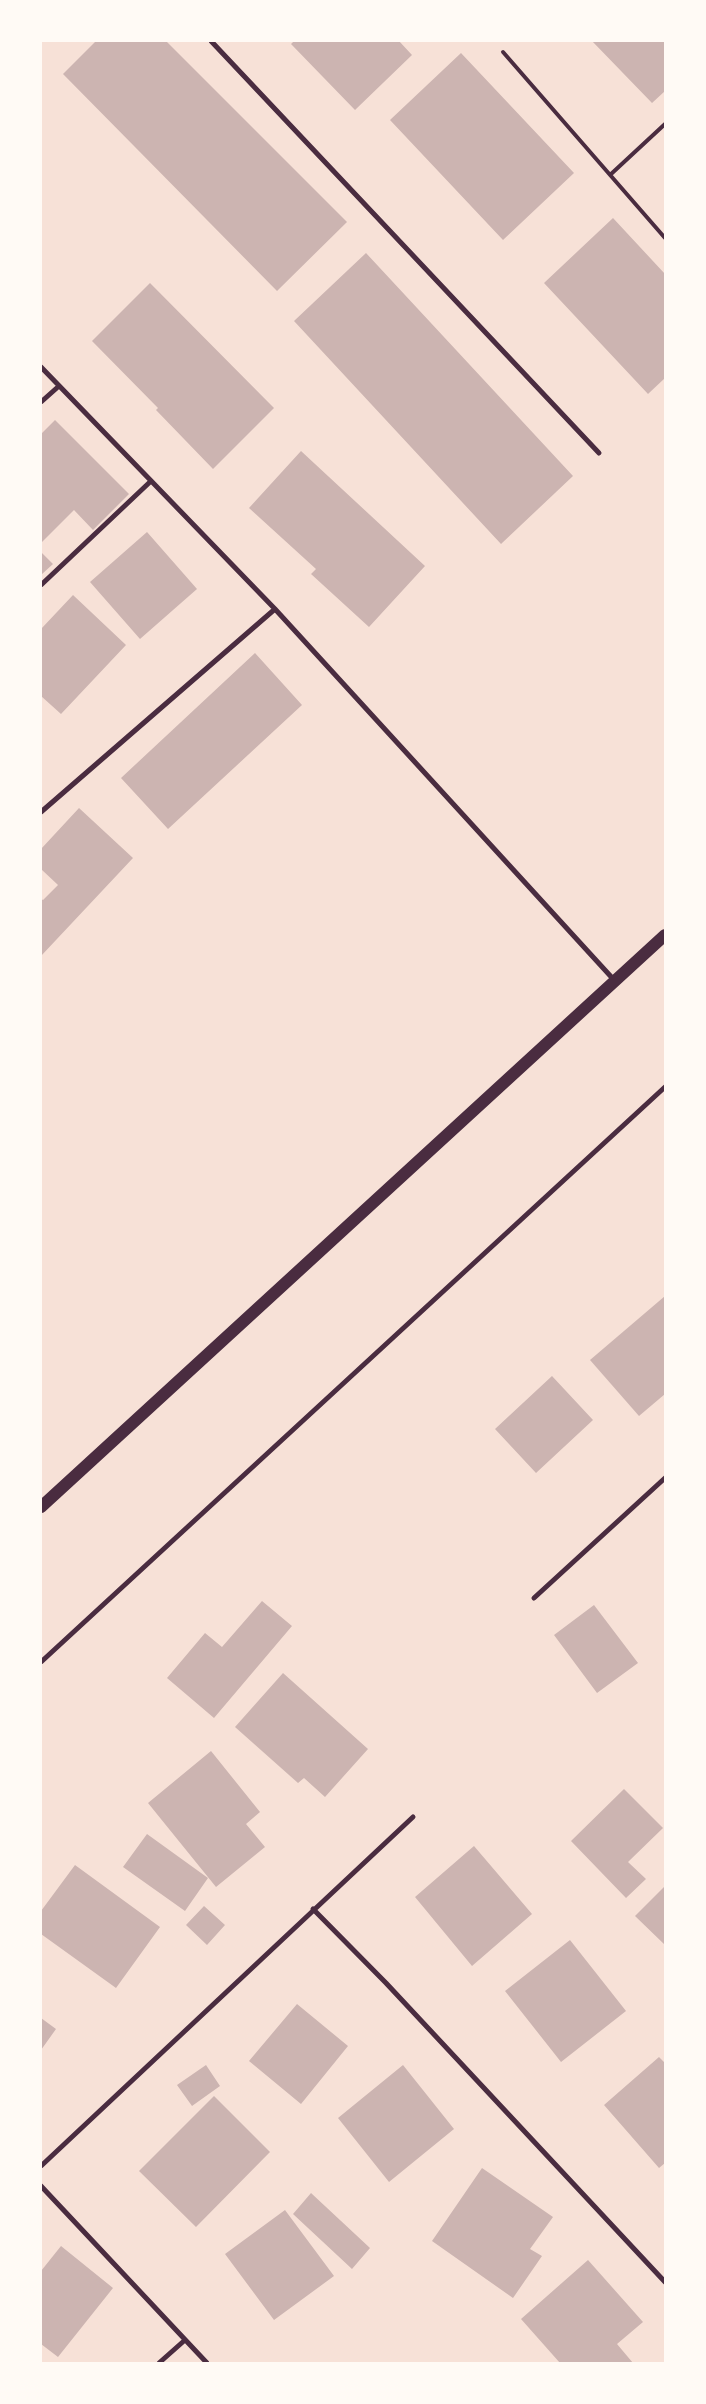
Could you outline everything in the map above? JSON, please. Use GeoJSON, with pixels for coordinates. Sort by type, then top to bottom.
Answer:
{"type":"FeatureCollection","features":[{"type":"Feature","properties":{"kind":"main road"},"geometry":{"type":"LineString","coordinates":[[41,1507],[665,936]]}},
{"type":"Feature","properties":{"kind":"street"},"geometry":{"type":"LineString","coordinates":[[211,41],[599,453]]}},
{"type":"Feature","properties":{"kind":"street"},"geometry":{"type":"LineString","coordinates":[[41,367],[275,609],[616,982]]}},
{"type":"Feature","properties":{"kind":"street"},"geometry":{"type":"LineString","coordinates":[[41,402],[59,386]]}},
{"type":"Feature","properties":{"kind":"street"},"geometry":{"type":"LineString","coordinates":[[41,585],[151,481]]}},
{"type":"Feature","properties":{"kind":"street"},"geometry":{"type":"LineString","coordinates":[[41,812],[275,609]]}},
{"type":"Feature","properties":{"kind":"street"},"geometry":{"type":"LineString","coordinates":[[41,1662],[665,1087]]}},
{"type":"Feature","properties":{"kind":"street"},"geometry":{"type":"LineString","coordinates":[[534,1598],[665,1478]]}},
{"type":"Feature","properties":{"kind":"street"},"geometry":{"type":"LineString","coordinates":[[41,2166],[413,1817]]}},
{"type":"Feature","properties":{"kind":"street"},"geometry":{"type":"LineString","coordinates":[[313,1909],[386,1983],[665,2282]]}},
{"type":"Feature","properties":{"kind":"street"},"geometry":{"type":"LineString","coordinates":[[41,2186],[207,2363]]}},
{"type":"Feature","properties":{"kind":"street"},"geometry":{"type":"LineString","coordinates":[[159,2363],[185,2340]]}},
{"type":"Feature","properties":{"kind":"lane"},"geometry":{"type":"LineString","coordinates":[[503,52],[665,238]]}},
{"type":"Feature","properties":{"kind":"lane"},"geometry":{"type":"LineString","coordinates":[[610,175],[665,124]]}},
{"type":"Feature","properties":{"kind":"building"},"geometry":{"type":"Polygon","coordinates":[[[96,41],[166,41],[347,222],[277,291],[63,74],[96,41]]]}},
{"type":"Feature","properties":{"kind":"building"},"geometry":{"type":"Polygon","coordinates":[[[294,41],[399,41],[412,55],[355,110],[291,44],[294,41]]]}},
{"type":"Feature","properties":{"kind":"building"},"geometry":{"type":"Polygon","coordinates":[[[592,41],[665,41],[665,91],[652,103],[592,41]]]}},
{"type":"Feature","properties":{"kind":"building"},"geometry":{"type":"Polygon","coordinates":[[[461,53],[574,173],[503,240],[390,120],[461,53]]]}},
{"type":"Feature","properties":{"kind":"building"},"geometry":{"type":"Polygon","coordinates":[[[613,218],[665,274],[665,378],[648,394],[544,283],[613,218]]]}},
{"type":"Feature","properties":{"kind":"building"},"geometry":{"type":"Polygon","coordinates":[[[366,253],[573,476],[501,544],[294,321],[366,253]]]}},
{"type":"Feature","properties":{"kind":"building"},"geometry":{"type":"Polygon","coordinates":[[[150,283],[274,408],[213,469],[156,410],[158,408],[92,341],[150,283]]]}},
{"type":"Feature","properties":{"kind":"building"},"geometry":{"type":"Polygon","coordinates":[[[55,420],[129,494],[93,530],[74,510],[41,543],[41,434],[55,420]]]}},
{"type":"Feature","properties":{"kind":"building"},"geometry":{"type":"Polygon","coordinates":[[[301,451],[425,566],[369,627],[311,574],[316,569],[249,508],[301,451]]]}},
{"type":"Feature","properties":{"kind":"building"},"geometry":{"type":"Polygon","coordinates":[[[147,532],[197,589],[140,639],[90,582],[147,532]]]}},
{"type":"Feature","properties":{"kind":"building"},"geometry":{"type":"Polygon","coordinates":[[[41,552],[53,564],[41,575],[41,552]]]}},
{"type":"Feature","properties":{"kind":"building"},"geometry":{"type":"Polygon","coordinates":[[[73,595],[126,645],[61,714],[41,696],[41,629],[73,595]]]}},
{"type":"Feature","properties":{"kind":"building"},"geometry":{"type":"Polygon","coordinates":[[[255,653],[302,705],[168,829],[121,778],[255,653]]]}},
{"type":"Feature","properties":{"kind":"building"},"geometry":{"type":"Polygon","coordinates":[[[79,808],[133,858],[41,956],[41,899],[43,900],[58,885],[41,869],[41,849],[79,808]]]}},
{"type":"Feature","properties":{"kind":"building"},"geometry":{"type":"Polygon","coordinates":[[[665,1296],[665,1394],[639,1416],[590,1360],[665,1296]]]}},
{"type":"Feature","properties":{"kind":"building"},"geometry":{"type":"Polygon","coordinates":[[[552,1376],[593,1420],[536,1473],[495,1429],[552,1376]]]}},
{"type":"Feature","properties":{"kind":"building"},"geometry":{"type":"Polygon","coordinates":[[[262,1601],[292,1626],[214,1718],[167,1678],[205,1633],[222,1647],[262,1601]]]}},
{"type":"Feature","properties":{"kind":"building"},"geometry":{"type":"Polygon","coordinates":[[[594,1605],[638,1663],[597,1693],[554,1635],[594,1605]]]}},
{"type":"Feature","properties":{"kind":"building"},"geometry":{"type":"Polygon","coordinates":[[[283,1673],[368,1749],[325,1797],[304,1778],[298,1783],[235,1727],[283,1673]]]}},
{"type":"Feature","properties":{"kind":"building"},"geometry":{"type":"Polygon","coordinates":[[[211,1751],[260,1812],[246,1824],[265,1847],[216,1887],[148,1803],[211,1751]]]}},
{"type":"Feature","properties":{"kind":"building"},"geometry":{"type":"Polygon","coordinates":[[[624,1789],[663,1828],[628,1862],[646,1879],[626,1898],[571,1841],[624,1789]]]}},
{"type":"Feature","properties":{"kind":"building"},"geometry":{"type":"Polygon","coordinates":[[[147,1834],[208,1878],[185,1911],[123,1867],[147,1834]]]}},
{"type":"Feature","properties":{"kind":"building"},"geometry":{"type":"Polygon","coordinates":[[[474,1846],[532,1914],[472,1966],[415,1897],[474,1846]]]}},
{"type":"Feature","properties":{"kind":"building"},"geometry":{"type":"Polygon","coordinates":[[[75,1865],[160,1927],[116,1988],[41,1934],[41,1911],[75,1865]]]}},
{"type":"Feature","properties":{"kind":"building"},"geometry":{"type":"Polygon","coordinates":[[[665,1886],[665,1945],[635,1916],[665,1886]]]}},
{"type":"Feature","properties":{"kind":"building"},"geometry":{"type":"Polygon","coordinates":[[[204,1906],[225,1925],[207,1945],[186,1925],[204,1906]]]}},
{"type":"Feature","properties":{"kind":"building"},"geometry":{"type":"Polygon","coordinates":[[[570,1940],[626,2011],[561,2062],[505,1991],[570,1940]]]}},
{"type":"Feature","properties":{"kind":"building"},"geometry":{"type":"Polygon","coordinates":[[[297,2004],[348,2046],[301,2104],[249,2061],[297,2004]]]}},
{"type":"Feature","properties":{"kind":"building"},"geometry":{"type":"Polygon","coordinates":[[[41,2018],[56,2029],[41,2050],[41,2018]]]}},
{"type":"Feature","properties":{"kind":"building"},"geometry":{"type":"Polygon","coordinates":[[[659,2057],[665,2063],[665,2163],[659,2168],[604,2105],[659,2057]]]}},
{"type":"Feature","properties":{"kind":"building"},"geometry":{"type":"Polygon","coordinates":[[[206,2065],[220,2086],[192,2106],[177,2085],[206,2065]]]}},
{"type":"Feature","properties":{"kind":"building"},"geometry":{"type":"Polygon","coordinates":[[[403,2065],[454,2129],[389,2182],[338,2118],[403,2065]]]}},
{"type":"Feature","properties":{"kind":"building"},"geometry":{"type":"Polygon","coordinates":[[[214,2096],[270,2152],[196,2227],[139,2171],[214,2096]]]}},
{"type":"Feature","properties":{"kind":"building"},"geometry":{"type":"Polygon","coordinates":[[[482,2168],[553,2217],[530,2249],[542,2256],[513,2298],[432,2241],[482,2168]]]}},
{"type":"Feature","properties":{"kind":"building"},"geometry":{"type":"Polygon","coordinates":[[[311,2193],[370,2248],[352,2269],[293,2214],[311,2193]]]}},
{"type":"Feature","properties":{"kind":"building"},"geometry":{"type":"Polygon","coordinates":[[[285,2210],[334,2276],[274,2320],[225,2254],[285,2210]]]}},
{"type":"Feature","properties":{"kind":"building"},"geometry":{"type":"Polygon","coordinates":[[[61,2246],[113,2288],[58,2357],[41,2344],[41,2271],[61,2246]]]}},
{"type":"Feature","properties":{"kind":"building"},"geometry":{"type":"Polygon","coordinates":[[[588,2260],[643,2322],[617,2344],[633,2363],[560,2363],[521,2319],[588,2260]]]}}]}
